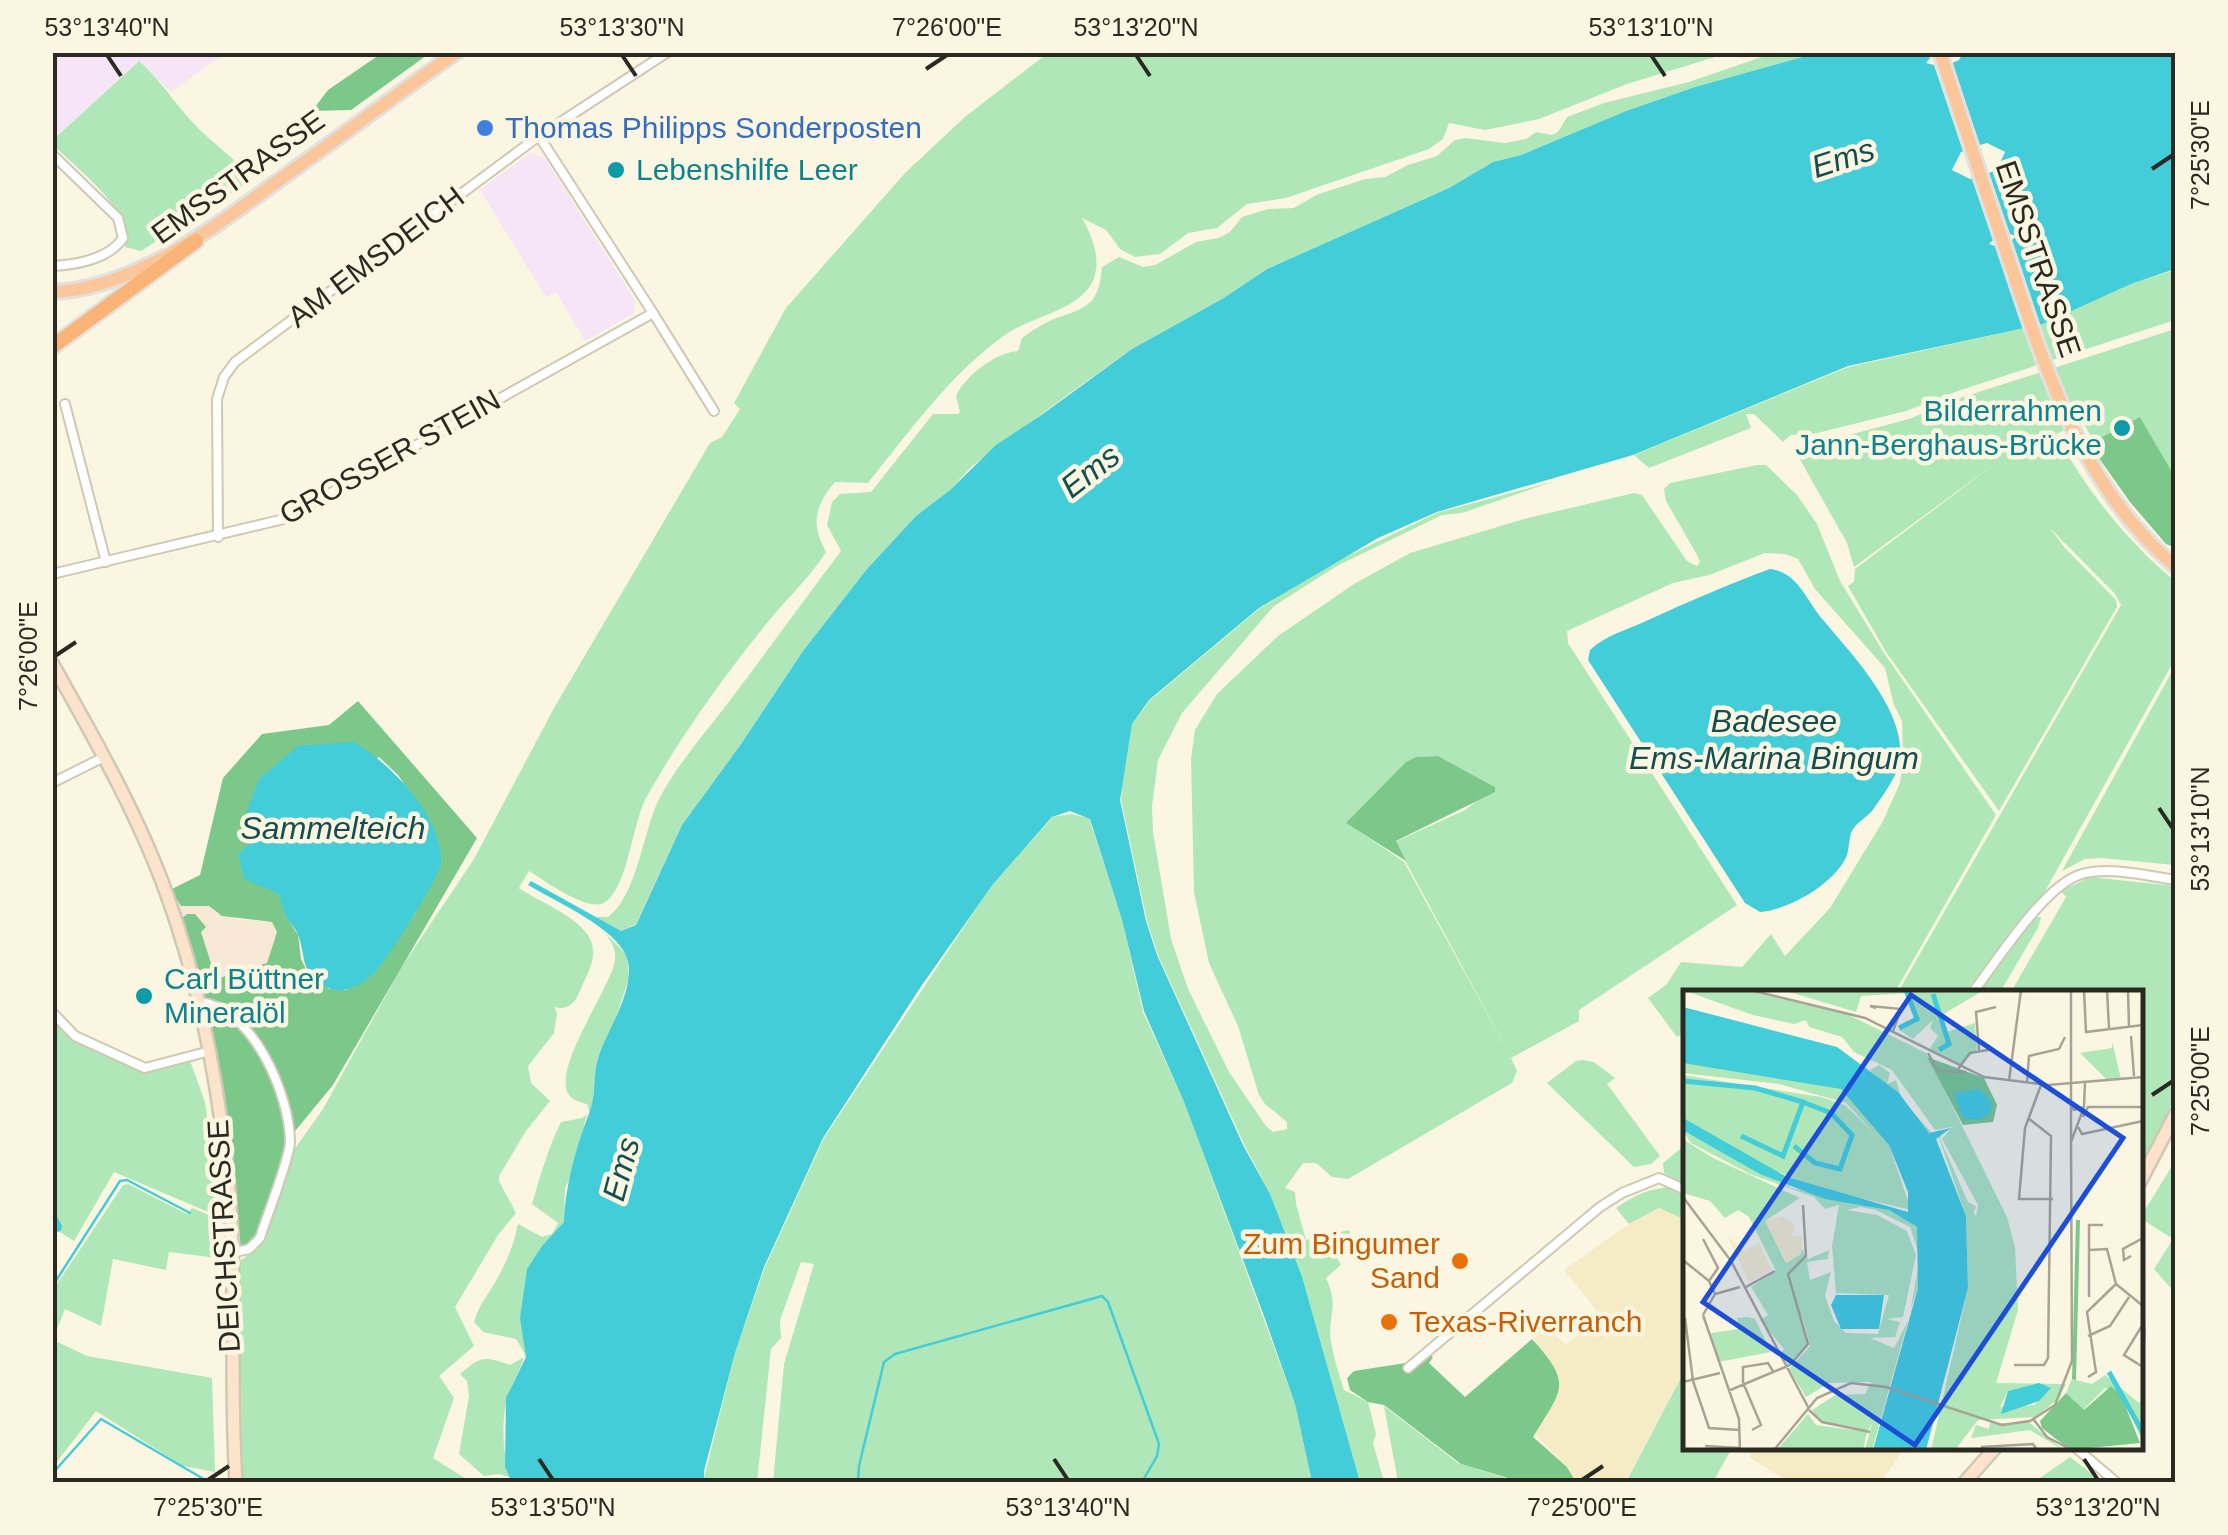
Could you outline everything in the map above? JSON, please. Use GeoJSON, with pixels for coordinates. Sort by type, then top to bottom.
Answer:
{"type":"FeatureCollection","features":[{"type":"Feature","properties":{"kind":"highway","name":"EMSSTRASSE"},"geometry":{"type":"LineString","coordinates":[[52,347],[196,241]]}},
{"type":"Feature","properties":{"kind":"main road","name":"EMSSTRASSE"},"geometry":{"type":"LineString","coordinates":[[196,241],[457,52]]}},
{"type":"Feature","properties":{"kind":"main road","name":"EMSSTRASSE"},"geometry":{"type":"LineString","coordinates":[[1940,52],[2035,338],[2079,444],[2118,506],[2148,542],[2176,567]]}},
{"type":"Feature","properties":{"kind":"main road"},"geometry":{"type":"LineString","coordinates":[[52,292],[86,287],[196,241]]}},
{"type":"Feature","properties":{"kind":"main road","name":"DEICHSTRASSE"},"geometry":{"type":"LineString","coordinates":[[52,662],[104,757],[166,894],[210,1051],[227,1172],[236,1482]]}},
{"type":"Feature","properties":{"kind":"main road"},"geometry":{"type":"LineString","coordinates":[[2143,1176],[2176,1113]]}},
{"type":"Feature","properties":{"kind":"main road"},"geometry":{"type":"LineString","coordinates":[[1965,1482],[1993,1450]]}},
{"type":"Feature","properties":{"kind":"street","name":"AM EMSDEICH"},"geometry":{"type":"LineString","coordinates":[[218,536],[217,399],[224,377],[235,362],[539,136],[668,52]]}},
{"type":"Feature","properties":{"kind":"street"},"geometry":{"type":"LineString","coordinates":[[539,136],[714,412]]}},
{"type":"Feature","properties":{"kind":"street"},"geometry":{"type":"LineString","coordinates":[[52,154],[118,218],[124,238],[108,253],[71,265],[52,266]]}},
{"type":"Feature","properties":{"kind":"street","name":"GROSSER STEIN"},"geometry":{"type":"LineString","coordinates":[[52,574],[284,520],[653,313]]}},
{"type":"Feature","properties":{"kind":"street"},"geometry":{"type":"LineString","coordinates":[[65,404],[106,562]]}},
{"type":"Feature","properties":{"kind":"street"},"geometry":{"type":"LineString","coordinates":[[52,783],[104,757]]}},
{"type":"Feature","properties":{"kind":"street"},"geometry":{"type":"LineString","coordinates":[[1974,990],[2046,897],[2064,882],[2081,874],[2108,872],[2176,880]]}},
{"type":"Feature","properties":{"kind":"street"},"geometry":{"type":"LineString","coordinates":[[199,1002],[224,1010],[261,1049],[282,1094],[290,1142],[260,1238],[249,1249],[231,1253]]}},
{"type":"Feature","properties":{"kind":"street"},"geometry":{"type":"LineString","coordinates":[[52,1012],[75,1036],[145,1068],[210,1051]]}},
{"type":"Feature","properties":{"kind":"street"},"geometry":{"type":"LineString","coordinates":[[1408,1368],[1600,1207],[1659,1178],[1683,1189]]}},
{"type":"Feature","properties":{"kind":"street"},"geometry":{"type":"LineString","coordinates":[[2078,1450],[2116,1482]]}},
{"type":"Feature","properties":{"kind":"shaded area"},"geometry":{"type":"Polygon","coordinates":[[[53,53],[225,53],[171,92],[138,61],[53,140],[53,53]]]}},
{"type":"Feature","properties":{"kind":"shaded area"},"geometry":{"type":"Polygon","coordinates":[[[530,153],[545,158],[636,302],[633,314],[585,341],[556,292],[546,297],[480,190],[530,153]]]}},
{"type":"Feature","properties":{"kind":"shaded area"},"geometry":{"type":"Polygon","coordinates":[[[173,898],[181,906],[209,906],[235,919],[272,922],[277,932],[267,963],[215,979],[201,932],[187,914],[181,919],[173,898]]]}},
{"type":"Feature","properties":{"kind":"green space"},"geometry":{"type":"Polygon","coordinates":[[[382,53],[430,53],[351,110],[312,111],[328,90],[382,53]]]}},
{"type":"Feature","properties":{"kind":"green space"},"geometry":{"type":"Polygon","coordinates":[[[1048,53],[1728,53],[1627,84],[1539,119],[1485,130],[1449,123],[1443,139],[1429,149],[1286,198],[1247,204],[1217,228],[1188,233],[1160,254],[1135,257],[1120,249],[1106,230],[1082,218],[1094,244],[1096,264],[1087,290],[985,350],[932,404],[868,483],[835,482],[828,491],[817,516],[818,533],[826,552],[732,668],[672,754],[646,798],[612,896],[597,905],[587,903],[529,871],[519,888],[578,924],[587,933],[593,956],[575,1000],[565,1008],[554,1007],[554,1033],[528,1066],[531,1083],[550,1101],[499,1176],[516,1213],[498,1235],[455,1307],[474,1346],[439,1376],[454,1398],[433,1458],[471,1482],[242,1482],[240,1261],[262,1244],[291,1154],[323,1109],[401,968],[474,859],[554,708],[710,443],[722,437],[740,409],[734,403],[786,308],[906,172],[966,116],[1048,53]]]}},
{"type":"Feature","properties":{"kind":"green space"},"geometry":{"type":"Polygon","coordinates":[[[1773,53],[1817,53],[1695,87],[1521,155],[1493,162],[1449,188],[1267,269],[1132,349],[1070,393],[972,466],[950,490],[916,516],[867,569],[803,651],[682,825],[636,924],[621,931],[592,917],[608,917],[618,907],[633,879],[653,812],[667,786],[841,551],[827,525],[832,502],[840,494],[871,492],[933,414],[960,412],[956,396],[974,373],[991,360],[1018,351],[1022,338],[1039,326],[1091,301],[1102,267],[1119,257],[1143,267],[1155,265],[1196,242],[1230,232],[1242,217],[1268,209],[1294,208],[1316,195],[1365,179],[1385,177],[1437,156],[1455,140],[1505,143],[1526,139],[1536,132],[1552,135],[1567,117],[1604,103],[1689,82],[1773,53]]]}},
{"type":"Feature","properties":{"kind":"green space"},"geometry":{"type":"Polygon","coordinates":[[[139,61],[193,123],[252,180],[141,251],[125,247],[122,220],[113,205],[52,144],[139,61]]]}},
{"type":"Feature","properties":{"kind":"green space"},"geometry":{"type":"Polygon","coordinates":[[[2175,270],[2175,320],[1906,411],[1813,434],[1791,435],[1783,442],[1754,414],[1746,414],[1751,428],[1649,468],[1634,455],[1848,367],[2043,324],[2131,284],[2175,270]]]}},
{"type":"Feature","properties":{"kind":"green space"},"geometry":{"type":"Polygon","coordinates":[[[2175,329],[2175,477],[2140,417],[2094,442],[2083,422],[2056,434],[2108,513],[2175,581],[2175,659],[2044,893],[1967,990],[1899,990],[2121,605],[2115,594],[2050,528],[2116,600],[2117,607],[1999,811],[1886,652],[1848,586],[1854,582],[1855,569],[2004,457],[1854,567],[1847,543],[1798,456],[1800,448],[1909,419],[1960,398],[2175,329]]]}},
{"type":"Feature","properties":{"kind":"green space"},"geometry":{"type":"Polygon","coordinates":[[[2140,417],[2175,477],[2173,547],[2130,502],[2089,444],[2140,417]]]}},
{"type":"Feature","properties":{"kind":"green space"},"geometry":{"type":"Polygon","coordinates":[[[1766,465],[1797,495],[1817,524],[1840,581],[1884,653],[1996,815],[1896,990],[1683,990],[1683,1032],[1677,1037],[1648,998],[1667,984],[1681,962],[1742,967],[1771,934],[1785,956],[1830,908],[1883,821],[1900,783],[1902,721],[1885,668],[1815,589],[1798,559],[1785,554],[1765,553],[1709,575],[1673,583],[1567,631],[1568,643],[1737,905],[1579,1010],[1579,1021],[1511,1058],[1517,1071],[1512,1083],[1348,1179],[1332,1177],[1316,1163],[1303,1163],[1285,1188],[1295,1192],[1306,1240],[1349,1230],[1354,1242],[1333,1250],[1341,1265],[1326,1278],[1333,1304],[1330,1332],[1337,1367],[1344,1390],[1368,1402],[1376,1434],[1373,1443],[1384,1482],[1360,1482],[1302,1275],[1270,1194],[1158,955],[1147,921],[1121,800],[1132,724],[1149,701],[1260,608],[1337,561],[1437,513],[1555,481],[1462,513],[1442,515],[1337,566],[1274,606],[1182,713],[1158,760],[1153,832],[1171,939],[1188,989],[1229,1072],[1266,1126],[1273,1132],[1287,1129],[1287,1122],[1259,1095],[1238,1026],[1209,963],[1194,892],[1191,759],[1195,730],[1217,694],[1278,636],[1354,584],[1410,553],[1528,518],[1634,493],[1642,495],[1687,561],[1697,566],[1697,555],[1666,501],[1664,489],[1670,483],[1766,465]],[[1438,756],[1416,757],[1347,823],[1404,862],[1510,1055],[1395,842],[1465,810],[1495,787],[1438,756]]]}},
{"type":"Feature","properties":{"kind":"green space"},"geometry":{"type":"Polygon","coordinates":[[[2175,666],[2175,865],[2101,858],[2085,859],[2062,871],[2175,666]]]}},
{"type":"Feature","properties":{"kind":"green space"},"geometry":{"type":"Polygon","coordinates":[[[358,701],[477,838],[333,1085],[286,1142],[257,1243],[241,1251],[220,1083],[181,919],[195,914],[206,927],[201,932],[216,979],[267,963],[277,932],[272,922],[222,916],[209,906],[181,906],[170,890],[200,875],[223,778],[262,734],[329,725],[358,701]],[[379,757],[238,854],[279,894],[298,935],[307,971],[329,989],[346,990],[397,939],[416,912],[424,813],[398,775],[379,757]]]}},
{"type":"Feature","properties":{"kind":"green space"},"geometry":{"type":"Polygon","coordinates":[[[1438,756],[1495,787],[1495,792],[1396,841],[1406,861],[1346,823],[1406,762],[1416,757],[1438,756]]]}},
{"type":"Feature","properties":{"kind":"green space"},"geometry":{"type":"Polygon","coordinates":[[[1071,814],[1089,818],[1122,920],[1143,1012],[1184,1102],[1295,1404],[1312,1482],[773,1482],[784,1364],[814,1264],[801,1262],[780,1320],[781,1338],[771,1349],[757,1482],[703,1482],[735,1353],[765,1267],[824,1138],[993,883],[1053,817],[1071,814]]]}},
{"type":"Feature","properties":{"kind":"green space"},"geometry":{"type":"Polygon","coordinates":[[[2090,877],[2175,886],[2175,1097],[2143,1161],[2143,990],[2012,990],[2066,897],[2061,891],[2090,877]]]}},
{"type":"Feature","properties":{"kind":"green space"},"geometry":{"type":"Polygon","coordinates":[[[2036,917],[2041,917],[2001,990],[1979,990],[2036,917]]]}},
{"type":"Feature","properties":{"kind":"green space"},"geometry":{"type":"Polygon","coordinates":[[[603,931],[627,955],[629,978],[597,1059],[589,1113],[588,1105],[573,1099],[566,1088],[567,1072],[612,972],[615,951],[603,931]]]}},
{"type":"Feature","properties":{"kind":"green space"},"geometry":{"type":"Polygon","coordinates":[[[52,1021],[86,1044],[144,1069],[189,1058],[205,1102],[220,1217],[114,1172],[74,1241],[53,1228],[52,1021]]]}},
{"type":"Feature","properties":{"kind":"green space"},"geometry":{"type":"Polygon","coordinates":[[[1583,1060],[1594,1062],[1615,1078],[1607,1084],[1660,1156],[1651,1164],[1634,1167],[1547,1083],[1583,1060]]]}},
{"type":"Feature","properties":{"kind":"green space"},"geometry":{"type":"Polygon","coordinates":[[[588,1113],[565,1188],[564,1222],[525,1354],[516,1339],[483,1332],[474,1322],[507,1259],[518,1224],[542,1237],[552,1234],[558,1223],[532,1204],[561,1122],[588,1113]]]}},
{"type":"Feature","properties":{"kind":"green space"},"geometry":{"type":"Polygon","coordinates":[[[1683,1147],[1683,1185],[1664,1173],[1663,1163],[1683,1147]]]}},
{"type":"Feature","properties":{"kind":"green space"},"geometry":{"type":"Polygon","coordinates":[[[2175,1161],[2176,1293],[2154,1269],[2173,1239],[2143,1220],[2143,1213],[2175,1161]]]}},
{"type":"Feature","properties":{"kind":"green space"},"geometry":{"type":"Polygon","coordinates":[[[123,1185],[187,1214],[192,1208],[219,1219],[217,1258],[169,1252],[166,1270],[113,1259],[101,1326],[65,1309],[53,1339],[53,1290],[123,1185]]]}},
{"type":"Feature","properties":{"kind":"green space"},"geometry":{"type":"Polygon","coordinates":[[[1672,1187],[1683,1194],[1683,1219],[1659,1208],[1629,1224],[1616,1208],[1630,1199],[1672,1187]]]}},
{"type":"Feature","properties":{"kind":"green space"},"geometry":{"type":"Polygon","coordinates":[[[1532,1339],[1554,1367],[1559,1387],[1533,1437],[1567,1467],[1576,1482],[1521,1482],[1461,1464],[1384,1405],[1368,1402],[1350,1390],[1347,1378],[1354,1371],[1412,1362],[1417,1367],[1430,1355],[1433,1357],[1429,1363],[1465,1397],[1532,1339]]]}},
{"type":"Feature","properties":{"kind":"green space"},"geometry":{"type":"Polygon","coordinates":[[[53,1340],[87,1356],[212,1378],[215,1472],[183,1466],[96,1411],[53,1467],[53,1340]]]}},
{"type":"Feature","properties":{"kind":"green space"},"geometry":{"type":"Polygon","coordinates":[[[524,1357],[504,1417],[505,1451],[512,1482],[499,1474],[484,1476],[459,1454],[469,1396],[467,1381],[460,1374],[483,1359],[510,1365],[524,1357]]]}},
{"type":"Feature","properties":{"kind":"green space"},"geometry":{"type":"Polygon","coordinates":[[[1683,1374],[1683,1450],[1731,1450],[1713,1482],[1626,1482],[1683,1374]]]}},
{"type":"Feature","properties":{"kind":"green space"},"geometry":{"type":"Polygon","coordinates":[[[1384,1406],[1458,1463],[1518,1482],[1398,1482],[1384,1406]]]}},
{"type":"Feature","properties":{"kind":"green space"},"geometry":{"type":"Polygon","coordinates":[[[2070,1457],[2103,1482],[2037,1482],[2040,1478],[2070,1457]]]}},
{"type":"Feature","properties":{"kind":"sand"},"geometry":{"type":"Polygon","coordinates":[[[1659,1208],[1683,1219],[1683,1374],[1625,1482],[1577,1482],[1535,1434],[1559,1385],[1553,1365],[1532,1339],[1545,1326],[1566,1345],[1601,1316],[1564,1270],[1659,1208]]]}},
{"type":"Feature","properties":{"kind":"sand"},"geometry":{"type":"Polygon","coordinates":[[[1753,1450],[1904,1450],[1881,1482],[1789,1482],[1749,1457],[1753,1450]]]}},
{"type":"Feature","properties":{"kind":"water","name":"Ems"},"geometry":{"type":"Polygon","coordinates":[[[1817,53],[1946,53],[1928,58],[1963,53],[2175,53],[2175,269],[2131,284],[2043,324],[1848,366],[1633,455],[1437,512],[1378,538],[1259,608],[1149,700],[1132,724],[1120,800],[1146,921],[1157,955],[1243,1145],[1270,1194],[1302,1276],[1360,1482],[1312,1482],[1295,1404],[1264,1316],[1184,1102],[1144,1011],[1122,920],[1090,819],[1070,811],[1052,817],[993,884],[823,1138],[764,1267],[735,1353],[704,1482],[512,1482],[505,1467],[506,1398],[526,1357],[520,1318],[527,1269],[564,1222],[572,1165],[592,1105],[598,1058],[629,975],[628,962],[615,940],[593,922],[528,885],[531,881],[621,931],[636,925],[682,825],[803,651],[867,569],[916,516],[950,490],[996,445],[1132,349],[1267,269],[1449,188],[1493,162],[1521,155],[1695,87],[1817,53]],[[1987,144],[1961,152],[1952,170],[1970,179],[1996,170],[2005,152],[1987,144]]]}},
{"type":"Feature","properties":{"kind":"water","name":"Badesee Ems-Marina Bingum"},"geometry":{"type":"Polygon","coordinates":[[[1770,569],[1795,581],[1866,672],[1892,715],[1900,759],[1886,791],[1853,829],[1847,855],[1833,875],[1797,900],[1760,912],[1745,903],[1588,660],[1590,650],[1610,637],[1770,569]]]}},
{"type":"Feature","properties":{"kind":"water","name":"Sammelteich"},"geometry":{"type":"Polygon","coordinates":[[[354,742],[398,777],[423,809],[439,844],[441,862],[423,901],[380,966],[358,985],[339,990],[326,987],[312,976],[279,894],[244,879],[238,854],[249,844],[247,811],[259,779],[298,746],[354,742]]]}},
{"type":"Feature","properties":{"kind":"pier"},"geometry":{"type":"Polygon","coordinates":[[[1930,53],[1963,53],[1952,63],[1980,145],[1987,143],[2005,152],[1996,170],[1989,173],[2010,234],[2016,236],[2012,240],[2042,330],[2024,333],[1995,246],[1989,244],[1993,240],[1972,179],[1952,170],[1963,151],[1934,65],[1926,63],[1930,53]],[[1987,149],[1964,156],[1959,168],[1970,173],[1992,166],[1998,155],[1987,149]]]}},
{"type":"Feature","properties":{"kind":"waterway"},"geometry":{"type":"LineString","coordinates":[[52,1287],[120,1181],[127,1180],[190,1213]]}},
{"type":"Feature","properties":{"kind":"waterway"},"geometry":{"type":"LineString","coordinates":[[52,1218],[57,1227]]}},
{"type":"Feature","properties":{"kind":"waterway"},"geometry":{"type":"LineString","coordinates":[[858,1482],[884,1362],[895,1354],[1102,1296],[1108,1302],[1159,1444],[1157,1456],[1142,1482]]}},
{"type":"Feature","properties":{"kind":"waterway"},"geometry":{"type":"LineString","coordinates":[[52,1474],[101,1419],[207,1481]]}},
{"type":"Feature","properties":{"kind":"place","name":"Thomas Philipps Sonderposten"},"geometry":{"type":"Point","coordinates":[485,128]}},
{"type":"Feature","properties":{"kind":"place","name":"Lebenshilfe Leer"},"geometry":{"type":"Point","coordinates":[616,170]}},
{"type":"Feature","properties":{"kind":"place","name":"Bilderrahmen Jann-Berghaus-Brücke"},"geometry":{"type":"Point","coordinates":[2122,428]}},
{"type":"Feature","properties":{"kind":"place","name":"Carl Büttner Mineralöl"},"geometry":{"type":"Point","coordinates":[144,996]}},
{"type":"Feature","properties":{"kind":"place","name":"Zum Bingumer Sand"},"geometry":{"type":"Point","coordinates":[1460,1261]}},
{"type":"Feature","properties":{"kind":"place","name":"Texas-Riverranch"},"geometry":{"type":"Point","coordinates":[1389,1322]}}]}
